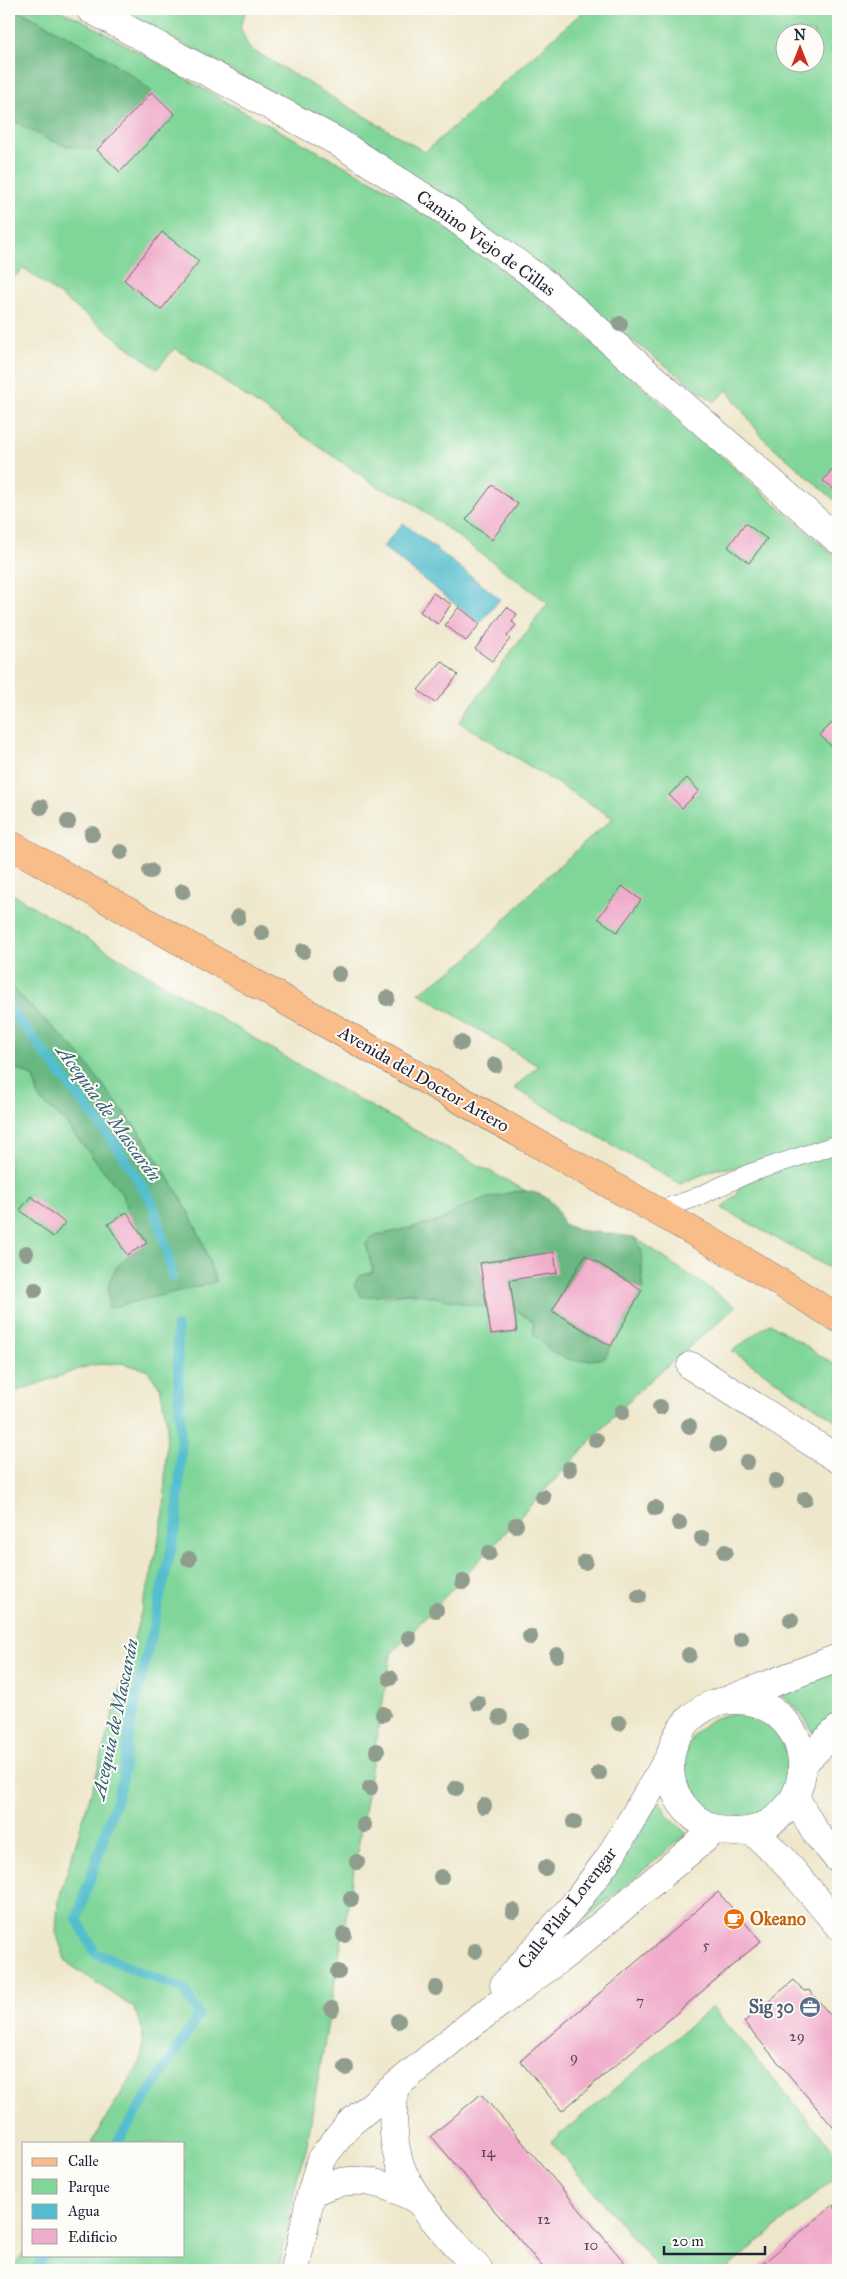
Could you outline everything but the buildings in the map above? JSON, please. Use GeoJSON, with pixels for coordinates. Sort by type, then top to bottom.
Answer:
{"type":"FeatureCollection","features":[{"type":"Feature","properties":{"kind":"main road","name":"Avenida del Doctor Artero"},"geometry":{"type":"LineString","coordinates":[[9,844],[657,1211],[838,1318]]}},
{"type":"Feature","properties":{"kind":"street","name":"Camino Viejo de Cillas"},"geometry":{"type":"LineString","coordinates":[[90,9],[336,141],[444,210],[543,282],[838,540]]}},
{"type":"Feature","properties":{"kind":"street"},"geometry":{"type":"LineString","coordinates":[[691,1366],[838,1459]]}},
{"type":"Feature","properties":{"kind":"street"},"geometry":{"type":"LineString","coordinates":[[726,1700],[745,1700],[763,1705],[779,1714],[791,1728],[799,1745],[803,1763],[802,1780],[795,1797],[777,1818],[752,1831],[740,1833],[715,1830],[694,1818],[679,1801],[670,1780],[670,1756],[676,1736],[689,1719],[706,1707],[838,1658]]}},
{"type":"Feature","properties":{"kind":"street"},"geometry":{"type":"LineString","coordinates":[[803,1763],[838,1729]]}},
{"type":"Feature","properties":{"kind":"street","name":"Calle Pilar Lorengar"},"geometry":{"type":"LineString","coordinates":[[469,2026],[546,1938],[598,1872],[670,1756]]}},
{"type":"Feature","properties":{"kind":"street"},"geometry":{"type":"LineString","coordinates":[[795,1797],[815,1832],[838,1859]]}},
{"type":"Feature","properties":{"kind":"street","name":"Calle Pilar Lorengar"},"geometry":{"type":"LineString","coordinates":[[295,2270],[311,2194],[321,2159],[349,2124],[469,2026],[570,1951],[715,1830]]}},
{"type":"Feature","properties":{"kind":"street"},"geometry":{"type":"LineString","coordinates":[[752,1831],[782,1858],[838,1924]]}},
{"type":"Feature","properties":{"kind":"street"},"geometry":{"type":"LineString","coordinates":[[394,2088],[393,2122],[398,2160],[421,2202],[479,2270]]}},
{"type":"Feature","properties":{"kind":"street"},"geometry":{"type":"LineString","coordinates":[[311,2194],[326,2184],[372,2182],[398,2190],[421,2202]]}},
{"type":"Feature","properties":{"kind":"lane"},"geometry":{"type":"LineString","coordinates":[[657,1211],[692,1199],[750,1173],[838,1144]]}},
{"type":"Feature","properties":{"kind":"green space"},"geometry":{"type":"Polygon","coordinates":[[[9,9],[57,9],[82,20],[230,104],[404,198],[469,244],[563,317],[838,559],[838,1273],[722,1208],[737,1193],[745,1167],[716,1169],[680,1184],[514,1088],[538,1066],[419,993],[465,961],[543,880],[613,818],[459,722],[548,603],[403,496],[378,487],[175,348],[157,369],[24,268],[9,283],[9,9]]]}},
{"type":"Feature","properties":{"kind":"green space"},"geometry":{"type":"Polygon","coordinates":[[[9,9],[16,9],[87,47],[137,79],[152,92],[97,150],[61,144],[31,131],[9,118],[9,9]]]}},
{"type":"Feature","properties":{"kind":"green space"},"geometry":{"type":"Polygon","coordinates":[[[115,9],[250,9],[245,13],[240,27],[249,48],[425,152],[586,9],[838,9],[838,503],[763,438],[727,390],[714,402],[395,162],[199,52],[115,9]]]}},
{"type":"Feature","properties":{"kind":"green space"},"geometry":{"type":"Polygon","coordinates":[[[9,892],[332,1085],[526,1191],[513,1192],[460,1208],[443,1220],[372,1237],[366,1244],[373,1272],[384,1297],[406,1293],[432,1295],[487,1307],[491,1334],[517,1331],[514,1308],[533,1322],[611,1346],[642,1290],[642,1252],[634,1237],[736,1307],[639,1390],[391,1654],[306,2150],[298,2174],[279,2270],[14,2270],[22,2256],[185,2256],[185,2142],[92,2142],[141,2061],[143,2031],[134,2008],[66,1962],[56,1932],[58,1902],[96,1776],[152,1572],[164,1511],[167,1423],[160,1387],[147,1370],[121,1363],[91,1365],[9,1394],[9,1051],[16,1068],[34,1077],[39,1099],[63,1120],[123,1195],[127,1212],[147,1243],[127,1255],[156,1296],[216,1282],[202,1240],[183,1201],[33,1009],[9,985],[9,892]]]}},
{"type":"Feature","properties":{"kind":"green space"},"geometry":{"type":"Polygon","coordinates":[[[9,985],[76,1050],[144,1138],[183,1201],[202,1240],[216,1282],[109,1308],[108,1295],[111,1276],[128,1256],[146,1243],[127,1212],[123,1195],[63,1120],[39,1099],[34,1077],[16,1068],[9,1051],[9,985]]]}},
{"type":"Feature","properties":{"kind":"green space"},"geometry":{"type":"Polygon","coordinates":[[[526,1191],[540,1194],[550,1201],[557,1210],[562,1223],[577,1230],[634,1237],[642,1252],[642,1290],[585,1255],[552,1310],[611,1346],[605,1358],[574,1360],[551,1351],[534,1335],[533,1322],[514,1308],[481,1263],[487,1307],[409,1293],[362,1297],[354,1285],[359,1276],[373,1272],[366,1243],[372,1237],[443,1220],[460,1208],[480,1200],[513,1192],[526,1191]]]}},
{"type":"Feature","properties":{"kind":"green space"},"geometry":{"type":"Polygon","coordinates":[[[770,1323],[838,1367],[838,1422],[732,1351],[770,1323]]]}},
{"type":"Feature","properties":{"kind":"green space"},"geometry":{"type":"Polygon","coordinates":[[[838,1671],[838,1712],[814,1733],[799,1711],[778,1694],[838,1671]]]}},
{"type":"Feature","properties":{"kind":"green space"},"geometry":{"type":"Polygon","coordinates":[[[736,1714],[756,1718],[773,1729],[784,1746],[788,1766],[784,1786],[773,1803],[756,1814],[736,1818],[716,1814],[699,1803],[688,1786],[684,1766],[688,1746],[699,1729],[716,1718],[736,1714]]]}},
{"type":"Feature","properties":{"kind":"green space"},"geometry":{"type":"Polygon","coordinates":[[[659,1800],[669,1817],[687,1834],[560,1940],[613,1872],[659,1800]]]}},
{"type":"Feature","properties":{"kind":"green space"},"geometry":{"type":"Polygon","coordinates":[[[712,2007],[838,2155],[838,2175],[725,2270],[660,2270],[551,2142],[712,2007]]]}},
{"type":"Feature","properties":{"kind":"water"},"geometry":{"type":"Polygon","coordinates":[[[403,523],[500,599],[480,624],[383,547],[403,523]]]}},
{"type":"Feature","properties":{"kind":"waterway","name":"Acequia de Mascarán"},"geometry":{"type":"LineString","coordinates":[[9,1007],[118,1148],[152,1202],[167,1251],[172,1277]]}},
{"type":"Feature","properties":{"kind":"waterway","name":"Acequia de Mascarán"},"geometry":{"type":"LineString","coordinates":[[118,2142],[199,2015],[184,1990],[95,1953],[77,1919],[122,1782],[131,1724],[177,1523],[181,1452],[177,1327]]}},
{"type":"Feature","properties":{"kind":"waterway","name":"Acequia de Mascarán"},"geometry":{"type":"LineString","coordinates":[[35,2270],[44,2256]]}},
{"type":"Feature","properties":{"kind":"place","name":"Okeano"},"geometry":{"type":"Point","coordinates":[734,1919]}},
{"type":"Feature","properties":{"kind":"place","name":"Sig 30"},"geometry":{"type":"Point","coordinates":[810,2007]}}]}
